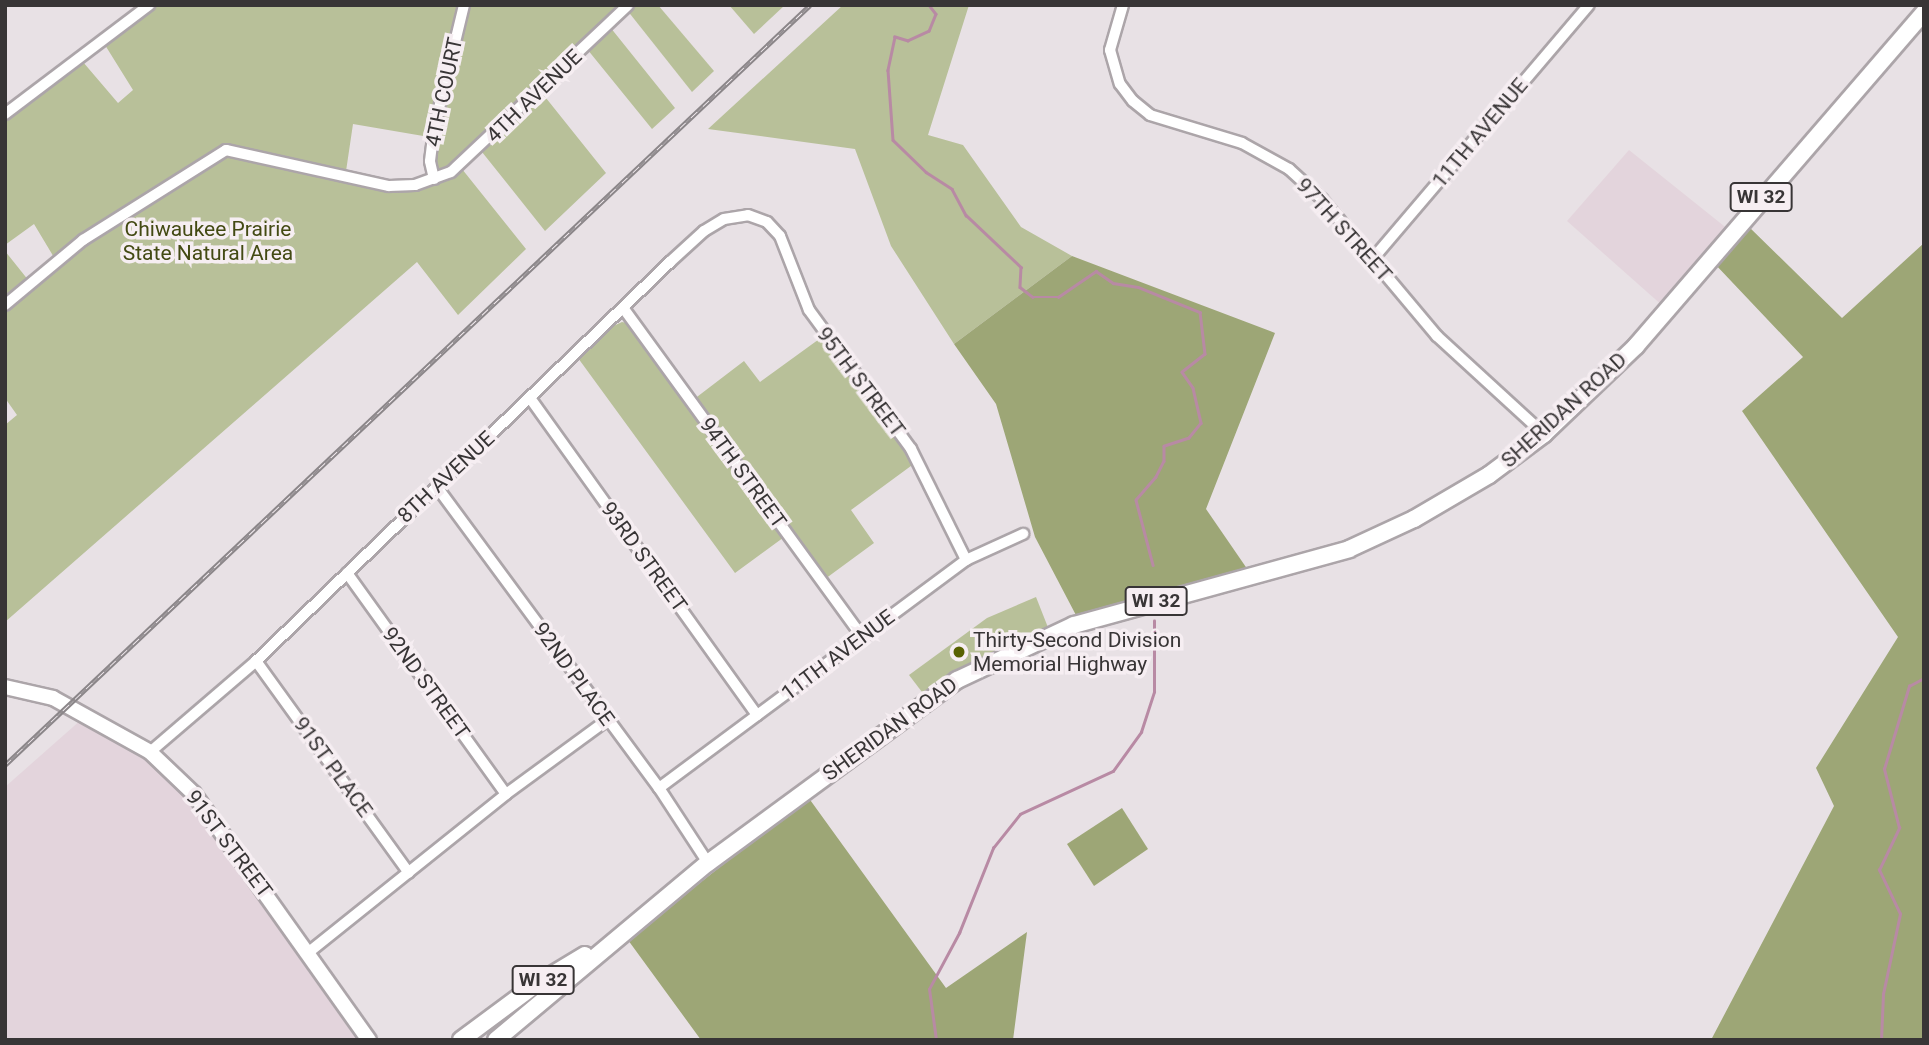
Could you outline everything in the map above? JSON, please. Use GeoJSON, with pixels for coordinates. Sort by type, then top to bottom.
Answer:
{"type":"FeatureCollection","features":[{"type":"Feature","properties":{"kind":"main road","name":"SHERIDAN ROAD"},"geometry":{"type":"LineString","coordinates":[[496,1040],[708,863],[891,725],[957,680],[1001,656],[1074,625],[1349,549],[1414,519],[1489,475],[1544,434],[1636,346],[1924,12]]}},
{"type":"Feature","properties":{"kind":"main road","name":"SHERIDAN ROAD"},"geometry":{"type":"LineString","coordinates":[[461,1040],[535,985],[630,929]]}},
{"type":"Feature","properties":{"kind":"street"},"geometry":{"type":"LineString","coordinates":[[5,114],[149,5]]}},
{"type":"Feature","properties":{"kind":"street","name":"4TH COURT"},"geometry":{"type":"LineString","coordinates":[[434,179],[430,161],[434,129],[464,5]]}},
{"type":"Feature","properties":{"kind":"street","name":"4TH AVENUE"},"geometry":{"type":"LineString","coordinates":[[434,179],[460,166],[628,5]]}},
{"type":"Feature","properties":{"kind":"street","name":"97TH STREET"},"geometry":{"type":"LineString","coordinates":[[1123,5],[1111,33],[1114,66],[1133,101],[1150,115],[1242,143],[1289,169],[1322,199],[1371,261],[1437,336],[1544,434]]}},
{"type":"Feature","properties":{"kind":"street","name":"11TH AVENUE"},"geometry":{"type":"LineString","coordinates":[[1371,261],[1589,5]]}},
{"type":"Feature","properties":{"kind":"street"},"geometry":{"type":"LineString","coordinates":[[5,304],[83,240],[226,150],[389,186],[434,179]]}},
{"type":"Feature","properties":{"kind":"street","name":"8TH AVENUE"},"geometry":{"type":"LineString","coordinates":[[150,751],[256,661],[704,231],[724,219],[748,215]]}},
{"type":"Feature","properties":{"kind":"street","name":"95TH STREET"},"geometry":{"type":"LineString","coordinates":[[748,215],[767,222],[780,236],[809,310],[911,449],[966,560]]}},
{"type":"Feature","properties":{"kind":"street","name":"94TH STREET"},"geometry":{"type":"LineString","coordinates":[[624,309],[862,637]]}},
{"type":"Feature","properties":{"kind":"street","name":"93RD STREET"},"geometry":{"type":"LineString","coordinates":[[530,398],[757,715]]}},
{"type":"Feature","properties":{"kind":"street","name":"92ND PLACE"},"geometry":{"type":"LineString","coordinates":[[437,487],[659,788],[708,863]]}},
{"type":"Feature","properties":{"kind":"street","name":"11TH AVENUE"},"geometry":{"type":"LineString","coordinates":[[659,788],[966,560],[1023,534]]}},
{"type":"Feature","properties":{"kind":"street","name":"92ND STREET"},"geometry":{"type":"LineString","coordinates":[[347,573],[506,794]]}},
{"type":"Feature","properties":{"kind":"street","name":"91ST PLACE"},"geometry":{"type":"LineString","coordinates":[[256,661],[410,873]]}},
{"type":"Feature","properties":{"kind":"street","name":"91ST STREET"},"geometry":{"type":"LineString","coordinates":[[5,687],[53,698],[150,751],[194,794],[309,952],[369,1040]]}},
{"type":"Feature","properties":{"kind":"street"},"geometry":{"type":"LineString","coordinates":[[309,952],[506,794],[607,720]]}},
{"type":"Feature","properties":{"kind":"shaded area"},"geometry":{"type":"Polygon","coordinates":[[[1629,150],[1729,230],[1664,307],[1567,221],[1629,150]]]}},
{"type":"Feature","properties":{"kind":"shaded area"},"geometry":{"type":"Polygon","coordinates":[[[82,719],[136,750],[190,798],[363,1040],[5,1040],[5,787],[82,719]]]}},
{"type":"Feature","properties":{"kind":"green space","name":"Chiwaukee Prairie State Natural Area"},"geometry":{"type":"Polygon","coordinates":[[[156,5],[622,5],[606,22],[675,108],[652,129],[583,44],[538,88],[606,173],[545,231],[478,147],[458,164],[526,249],[458,315],[417,262],[5,622],[5,425],[17,415],[5,398],[5,251],[33,286],[55,259],[34,224],[5,245],[5,121],[83,62],[118,103],[133,90],[105,45],[156,5]],[[353,124],[345,178],[416,188],[442,181],[434,162],[435,138],[353,124]]]}},
{"type":"Feature","properties":{"kind":"green space"},"geometry":{"type":"Polygon","coordinates":[[[623,5],[658,5],[714,71],[692,92],[623,5]]]}},
{"type":"Feature","properties":{"kind":"green space"},"geometry":{"type":"Polygon","coordinates":[[[729,5],[785,5],[754,34],[729,5]]]}},
{"type":"Feature","properties":{"kind":"green space"},"geometry":{"type":"Polygon","coordinates":[[[843,5],[969,5],[928,135],[963,145],[1021,227],[1072,256],[954,344],[891,246],[855,149],[708,129],[843,5]]]}},
{"type":"Feature","properties":{"kind":"green space"},"geometry":{"type":"Polygon","coordinates":[[[1747,225],[1842,318],[1924,243],[1924,1040],[1711,1040],[1834,806],[1816,768],[1898,637],[1742,411],[1803,357],[1714,263],[1747,225]]]}},
{"type":"Feature","properties":{"kind":"green space"},"geometry":{"type":"Polygon","coordinates":[[[1072,256],[1275,333],[1206,509],[1250,573],[1132,600],[1078,619],[1035,537],[996,404],[954,344],[1072,256]]]}},
{"type":"Feature","properties":{"kind":"green space"},"geometry":{"type":"Polygon","coordinates":[[[622,322],[631,324],[689,403],[744,361],[760,382],[822,337],[887,420],[915,463],[851,510],[874,543],[825,579],[791,532],[735,573],[578,358],[607,329],[622,322]]]}},
{"type":"Feature","properties":{"kind":"green space"},"geometry":{"type":"Polygon","coordinates":[[[1036,597],[1049,630],[925,696],[909,675],[987,618],[1036,597]]]}},
{"type":"Feature","properties":{"kind":"green space"},"geometry":{"type":"Polygon","coordinates":[[[808,797],[946,988],[1027,932],[1013,1040],[701,1040],[628,940],[808,797]]]}},
{"type":"Feature","properties":{"kind":"green space"},"geometry":{"type":"Polygon","coordinates":[[[1122,808],[1148,849],[1094,886],[1067,844],[1122,808]]]}},
{"type":"Feature","properties":{"kind":"waterway"},"geometry":{"type":"LineString","coordinates":[[929,5],[936,14],[929,31],[908,41],[895,37],[888,70],[893,140],[926,172],[952,189],[966,215],[1021,267],[1020,287],[1033,297],[1058,297],[1096,271],[1113,283],[1138,287],[1200,312],[1205,354],[1182,372],[1193,388],[1201,423],[1189,438],[1164,446],[1164,461],[1156,477],[1136,500],[1153,565]]}},
{"type":"Feature","properties":{"kind":"waterway"},"geometry":{"type":"LineString","coordinates":[[936,1040],[929,989],[959,933],[993,848],[1020,814],[1113,771],[1141,732],[1154,692],[1154,621]]}},
{"type":"Feature","properties":{"kind":"waterway"},"geometry":{"type":"LineString","coordinates":[[1881,1040],[1883,994],[1900,914],[1879,870],[1899,828],[1884,769],[1909,686],[1924,678]]}},
{"type":"Feature","properties":{"kind":"railway"},"geometry":{"type":"LineString","coordinates":[[5,765],[810,5]]}},
{"type":"Feature","properties":{"kind":"place","name":"Thirty-Second Division Memorial Highway"},"geometry":{"type":"Point","coordinates":[959,652]}}]}
